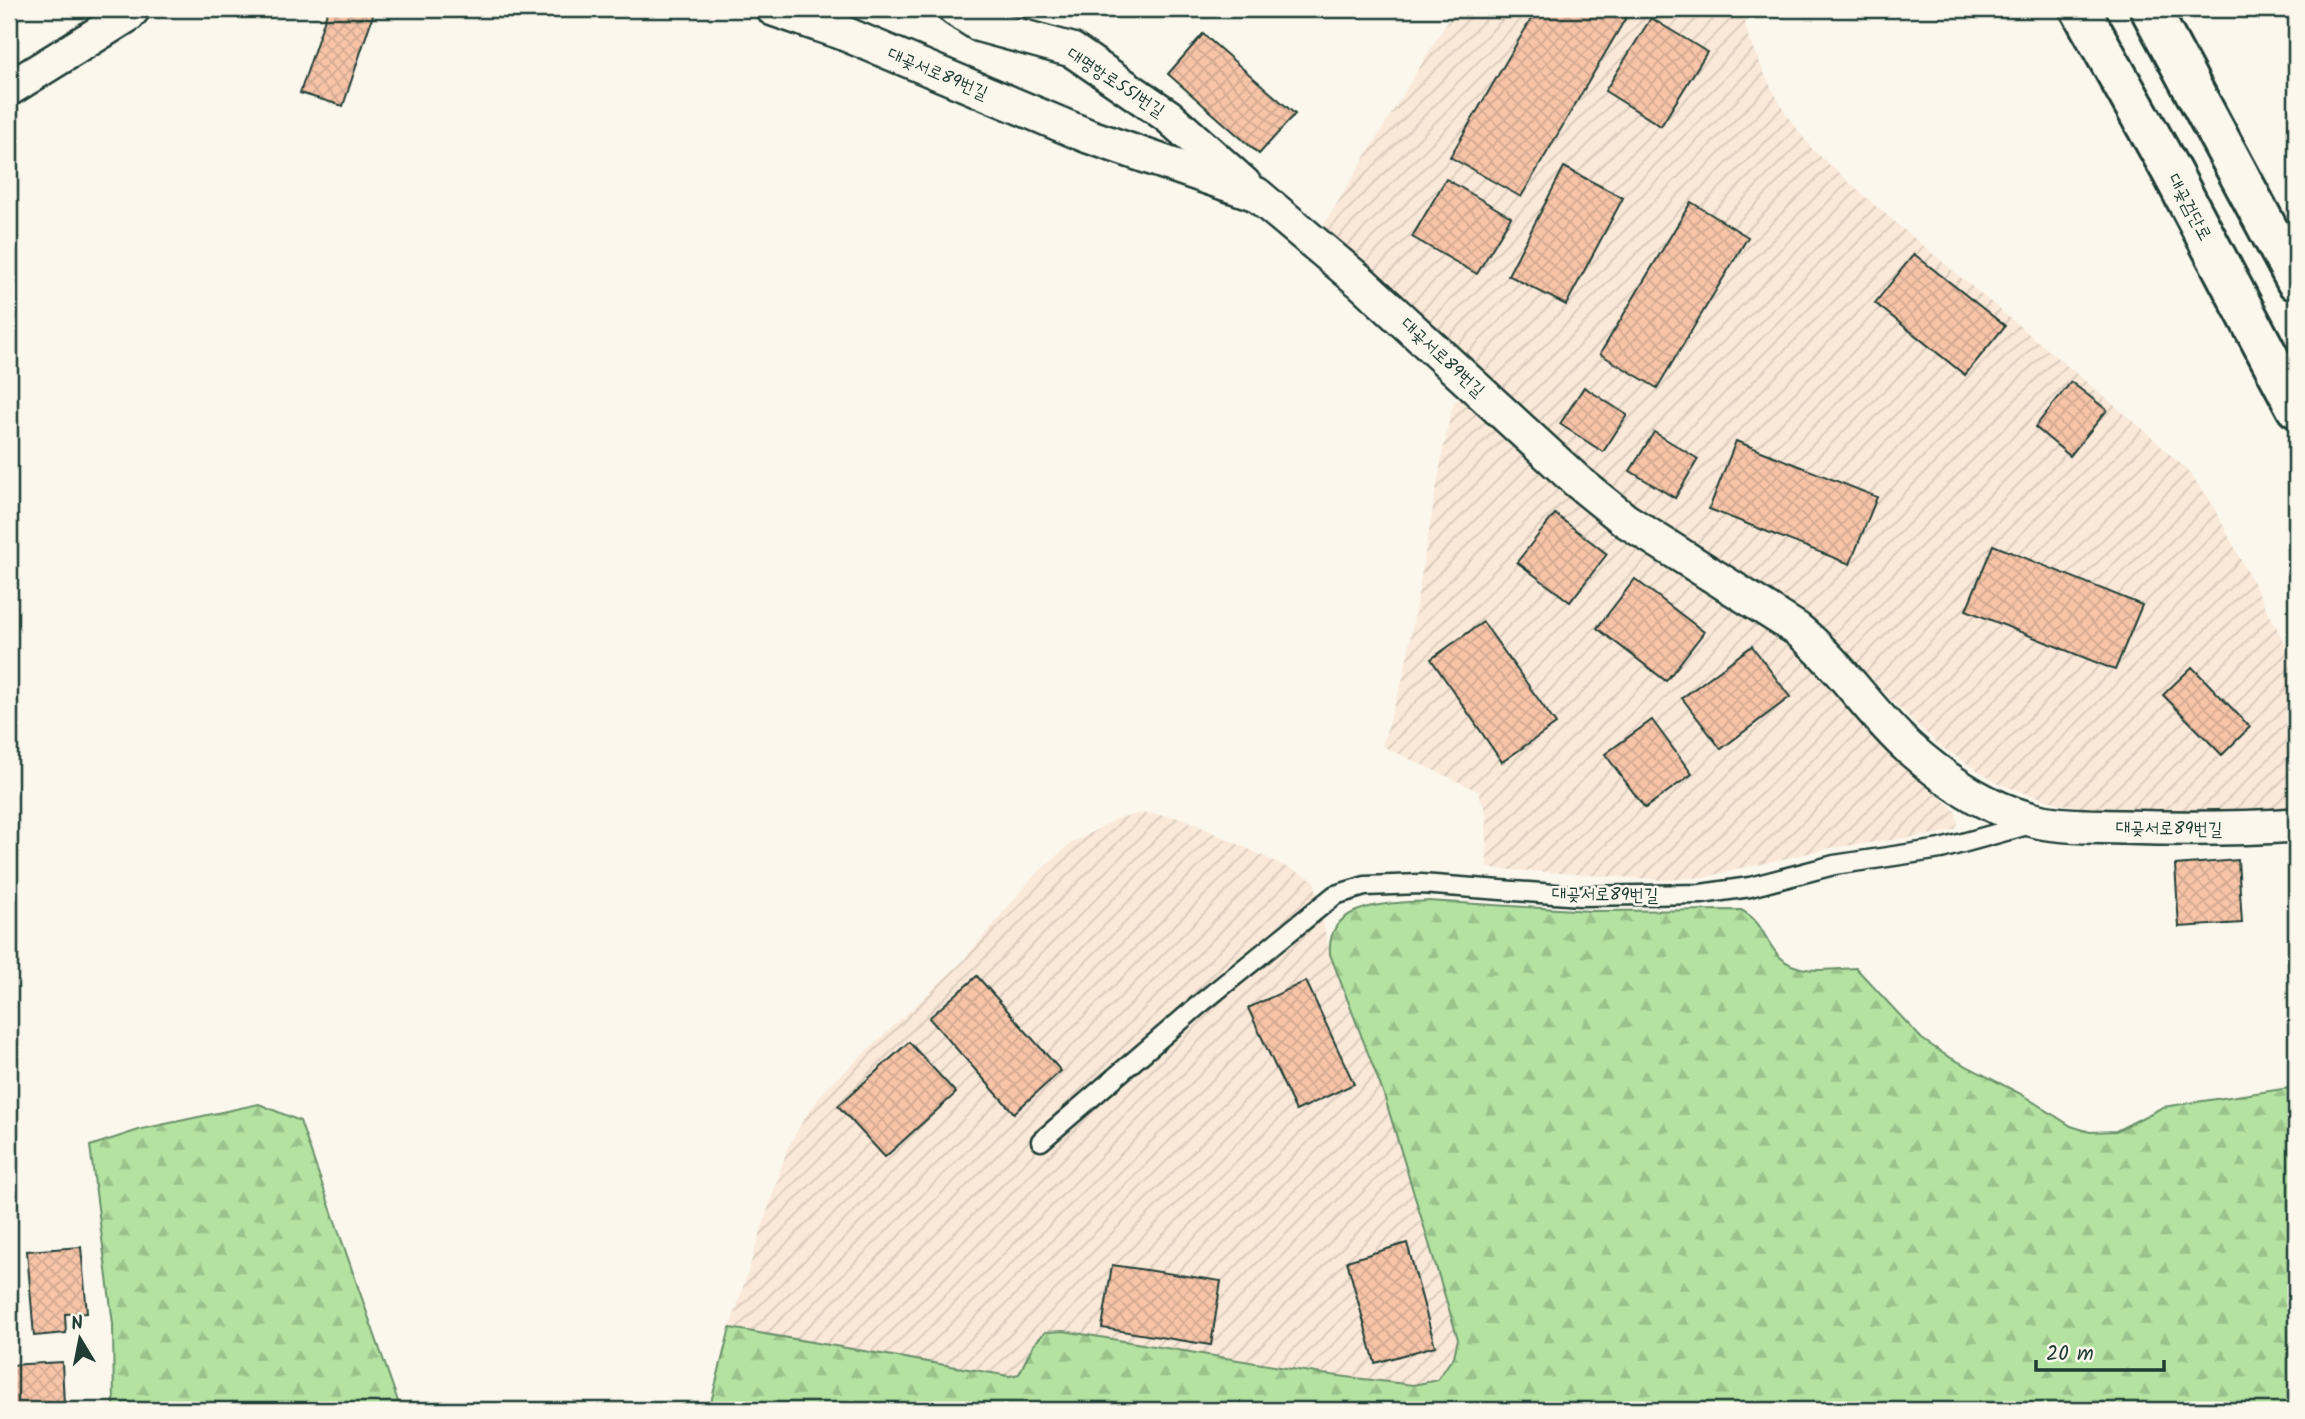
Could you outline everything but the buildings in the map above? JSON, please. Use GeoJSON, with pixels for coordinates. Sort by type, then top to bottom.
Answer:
{"type":"FeatureCollection","features":[{"type":"Feature","properties":{"kind":"main road","name":"대곶검단로"},"geometry":{"type":"LineString","coordinates":[[2080,9],[2171,171],[2296,408]]}},
{"type":"Feature","properties":{"kind":"main road"},"geometry":{"type":"LineString","coordinates":[[2150,9],[2296,281]]}},
{"type":"Feature","properties":{"kind":"street"},"geometry":{"type":"LineString","coordinates":[[9,89],[128,15],[133,9]]}},
{"type":"Feature","properties":{"kind":"street","name":"대곶서로89번길"},"geometry":{"type":"LineString","coordinates":[[773,9],[843,33],[1088,136],[1256,194],[1362,283],[1577,481],[1625,520],[1769,610],[1821,648],[1880,719],[1947,779],[1986,801],[2041,822],[2216,830],[2296,825]]}},
{"type":"Feature","properties":{"kind":"street","name":"대명항로551번길"},"geometry":{"type":"LineString","coordinates":[[955,9],[980,25],[1072,50],[1168,116],[1256,194]]}},
{"type":"Feature","properties":{"kind":"lane","name":"대곶서로89번길"},"geometry":{"type":"LineString","coordinates":[[1041,1141],[1200,1004],[1335,895],[1366,886],[1421,884],[1581,896],[1701,894],[1750,887],[1834,865],[1941,849],[2041,822]]}},
{"type":"Feature","properties":{"kind":"shaded area"},"geometry":{"type":"Polygon","coordinates":[[[1455,9],[1742,9],[1749,40],[1768,81],[1785,113],[1813,150],[1878,208],[2145,431],[2188,471],[2209,499],[2296,665],[2296,808],[2209,816],[2110,811],[2060,804],[1999,784],[1940,746],[1892,701],[1837,640],[1811,618],[1675,537],[1595,476],[1321,230],[1455,9]]]}},
{"type":"Feature","properties":{"kind":"shaded area"},"geometry":{"type":"Polygon","coordinates":[[[1461,398],[1473,403],[1790,640],[1888,748],[1956,812],[1958,823],[1955,829],[1937,834],[1830,848],[1705,877],[1664,880],[1487,868],[1486,813],[1478,791],[1382,746],[1404,675],[1445,439],[1454,402],[1461,398]]]}},
{"type":"Feature","properties":{"kind":"shaded area"},"geometry":{"type":"Polygon","coordinates":[[[1144,813],[1182,818],[1314,880],[1330,954],[1384,1095],[1458,1339],[1454,1356],[1437,1380],[1413,1385],[1322,1374],[1064,1331],[1033,1345],[1019,1374],[1009,1376],[730,1328],[788,1147],[826,1089],[962,962],[1033,877],[1069,845],[1118,818],[1144,813]]]}},
{"type":"Feature","properties":{"kind":"green space"},"geometry":{"type":"Polygon","coordinates":[[[1428,901],[1591,911],[1741,910],[1755,920],[1774,951],[1787,963],[1816,970],[1856,968],[1922,1039],[1947,1056],[2021,1094],[2071,1126],[2090,1132],[2116,1131],[2163,1107],[2296,1087],[2296,1410],[709,1410],[730,1328],[1009,1376],[1019,1374],[1033,1345],[1045,1332],[1064,1331],[1322,1374],[1413,1385],[1437,1380],[1454,1356],[1458,1339],[1384,1095],[1330,954],[1331,937],[1338,924],[1349,915],[1379,905],[1428,901]]]}},
{"type":"Feature","properties":{"kind":"green space"},"geometry":{"type":"Polygon","coordinates":[[[259,1104],[300,1121],[401,1410],[114,1410],[113,1324],[90,1146],[142,1129],[259,1104]]]}}]}
